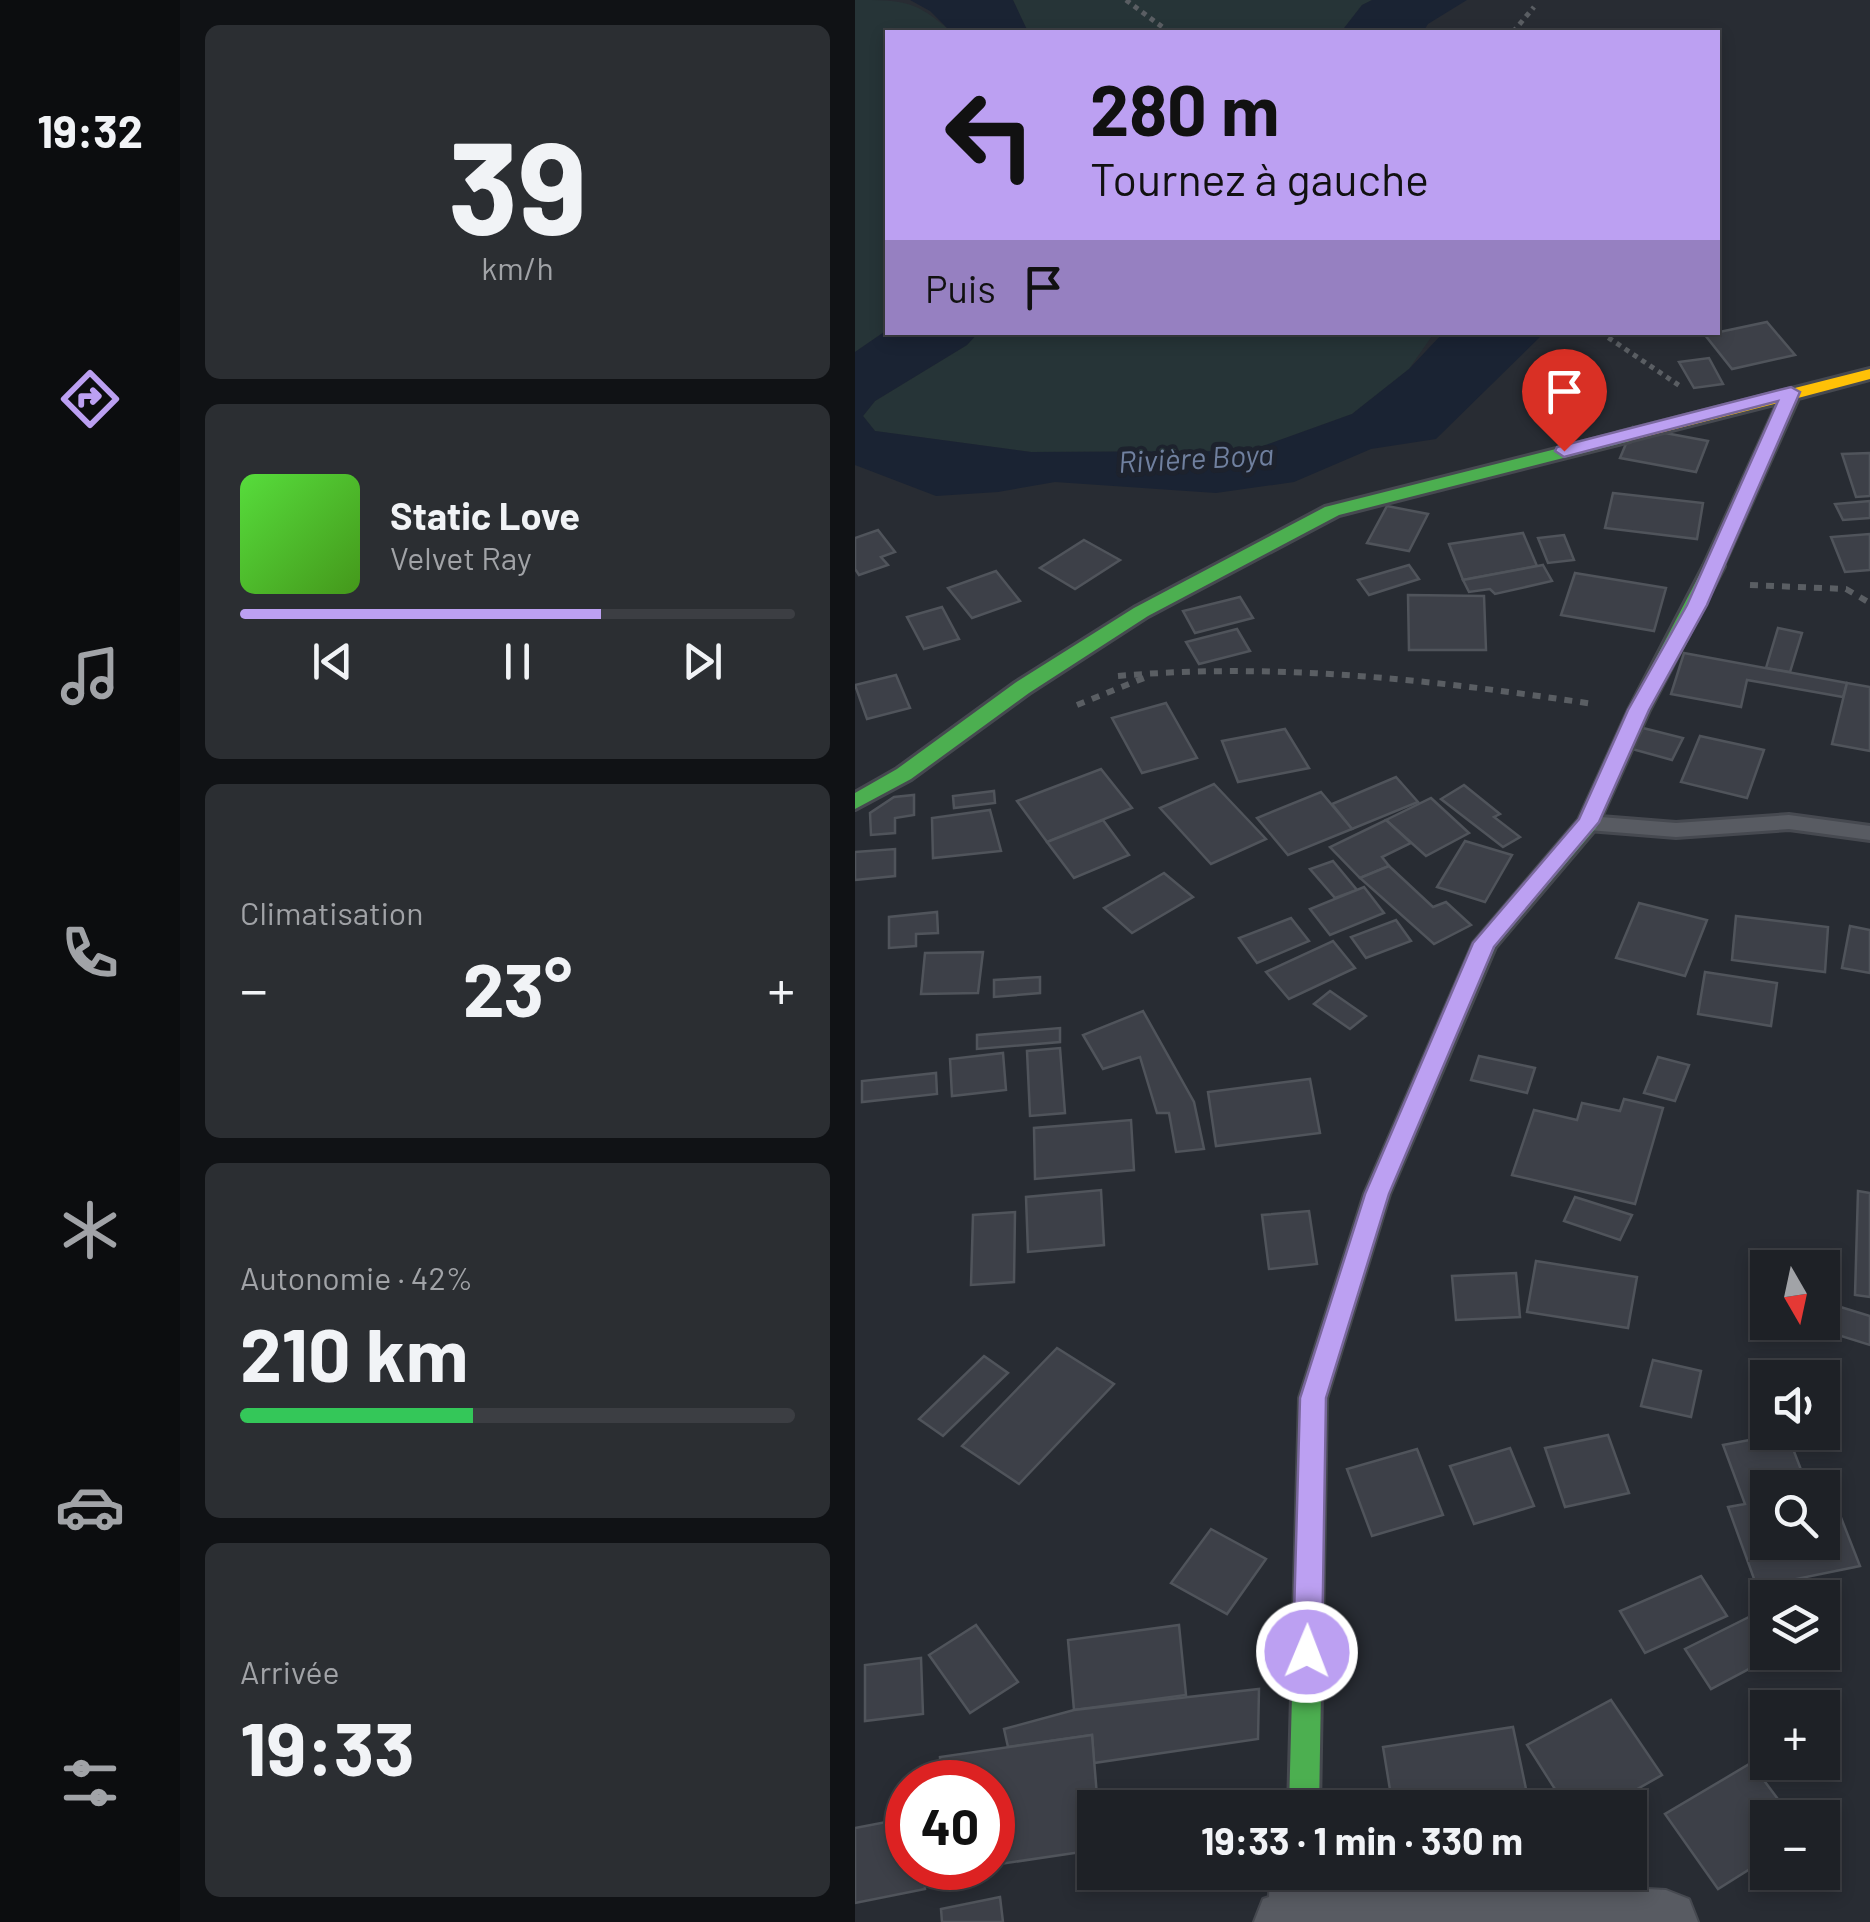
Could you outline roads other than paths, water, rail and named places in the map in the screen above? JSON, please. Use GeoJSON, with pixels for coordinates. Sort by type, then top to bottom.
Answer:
{"type":"FeatureCollection","features":[{"type":"Feature","properties":{"kind":"street"},"geometry":{"type":"LineString","coordinates":[[855,802],[904,774],[1022,688],[1141,612],[1332,511],[1870,374]]}},
{"type":"Feature","properties":{"kind":"street"},"geometry":{"type":"LineString","coordinates":[[1304,1790],[1313,1398],[1377,1194],[1485,943],[1588,822],[1639,710],[1709,578],[1791,392]]}},
{"type":"Feature","properties":{"kind":"street"},"geometry":{"type":"LineString","coordinates":[[1296,1904],[1666,1922]]}},
{"type":"Feature","properties":{"kind":"lane"},"geometry":{"type":"LineString","coordinates":[[1588,822],[1675,830],[1789,822],[1870,833]]}},
{"type":"Feature","properties":{"kind":"water"},"geometry":{"type":"Polygon","coordinates":[[[910,0],[1013,0],[1027,30],[949,30],[930,11],[910,0]]]}},
{"type":"Feature","properties":{"kind":"water"},"geometry":{"type":"Polygon","coordinates":[[[1372,0],[1467,0],[1424,30],[1343,30],[1362,5],[1372,0]]]}},
{"type":"Feature","properties":{"kind":"water","name":"Rivière Boya"},"geometry":{"type":"Polygon","coordinates":[[[885,331],[885,335],[976,335],[967,345],[875,401],[863,416],[875,431],[1031,452],[1249,451],[1352,414],[1409,369],[1441,335],[1542,335],[1436,439],[1371,449],[1294,482],[1216,493],[1055,482],[998,492],[936,496],[855,465],[855,352],[885,331]]]}}]}
